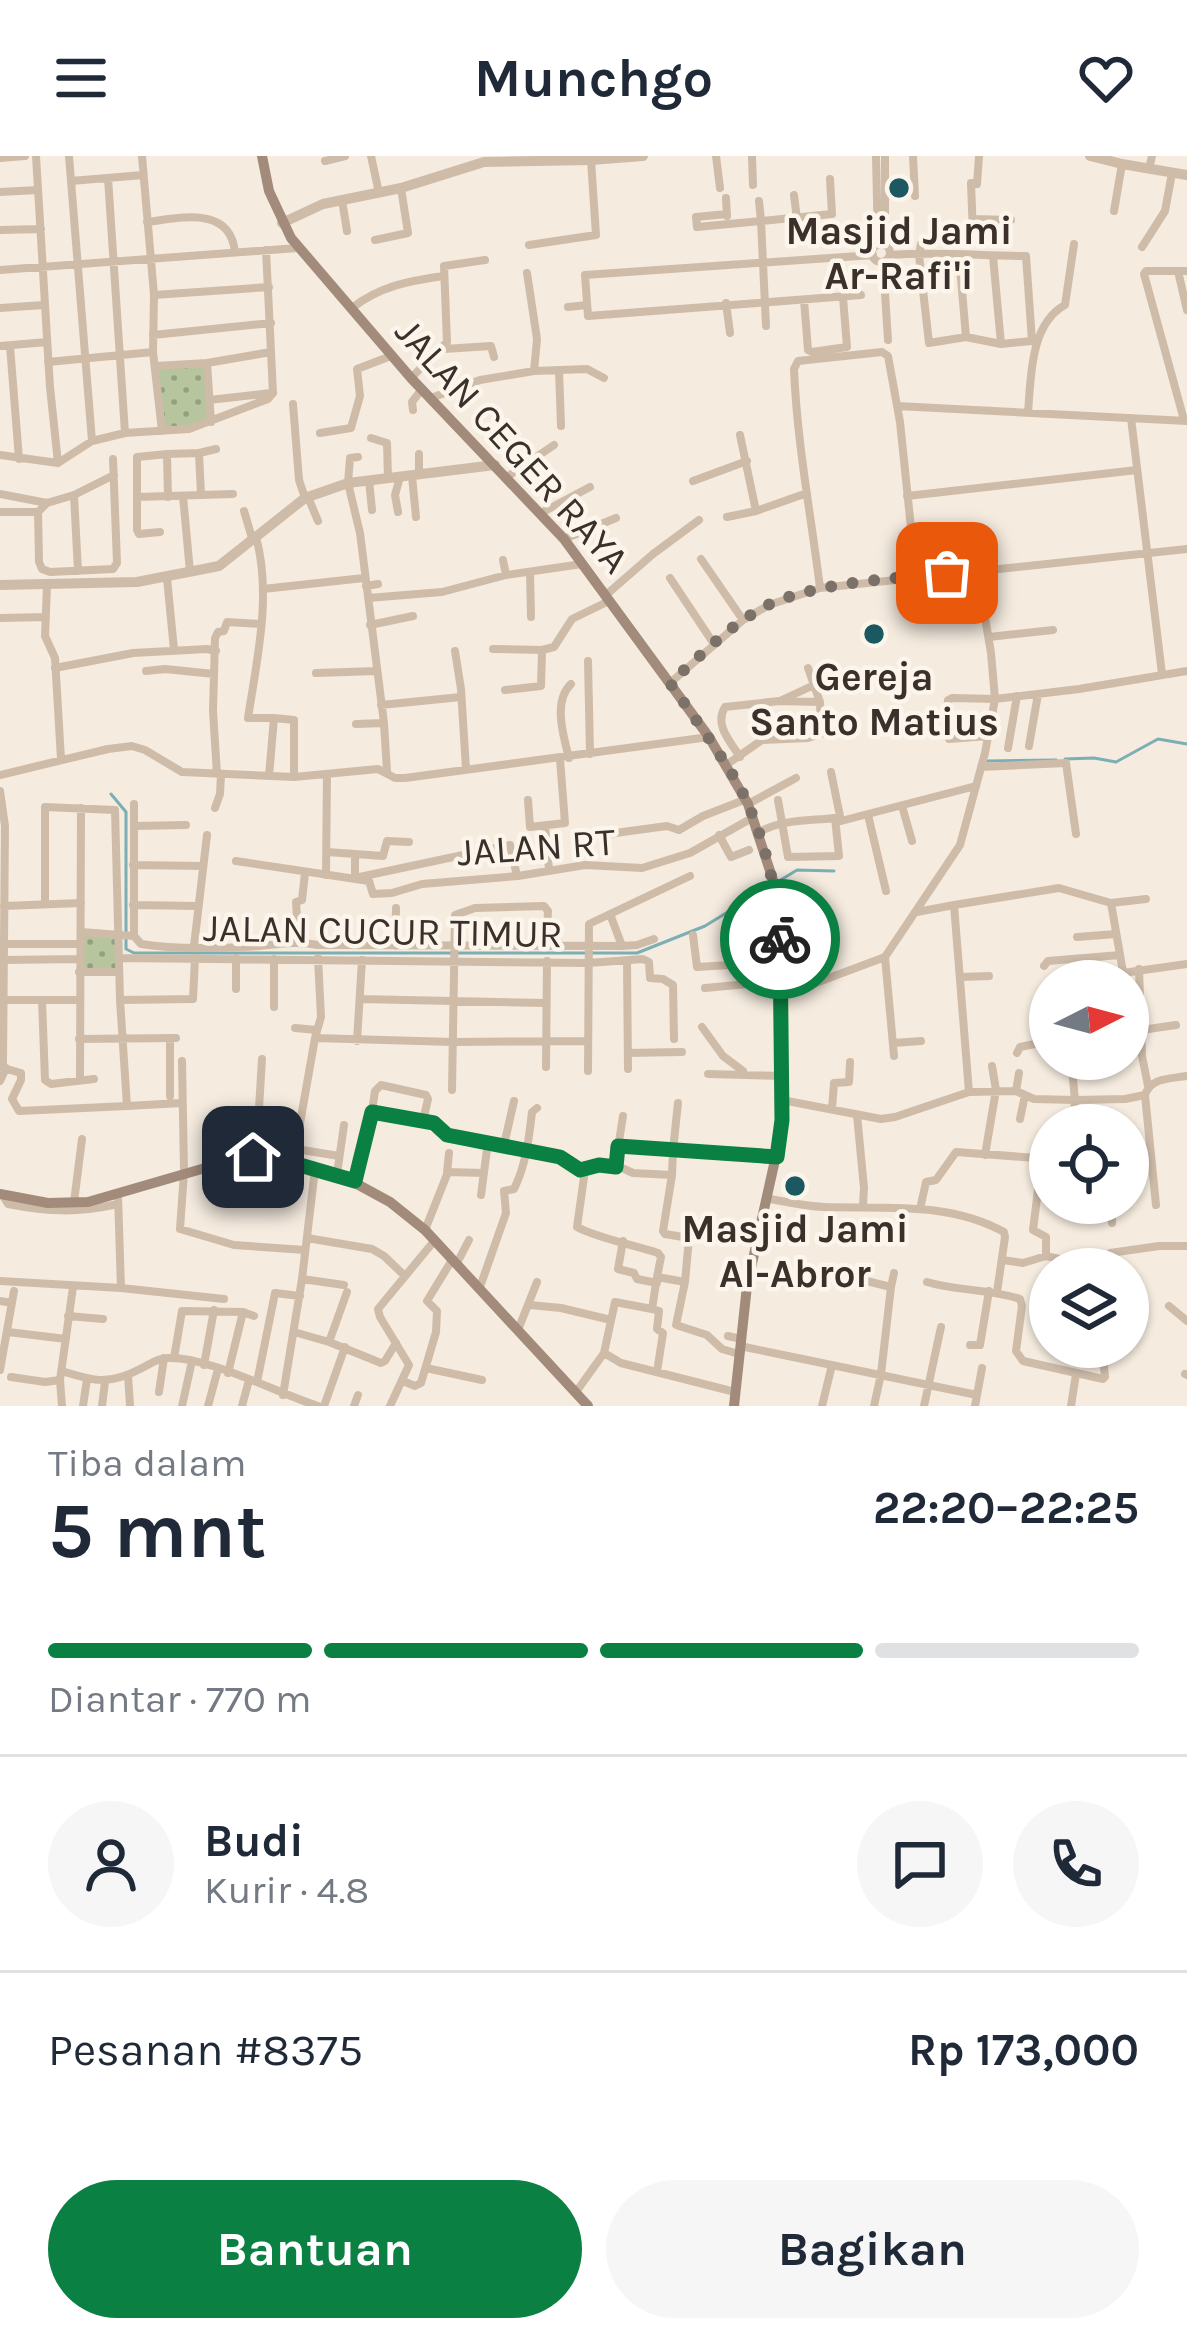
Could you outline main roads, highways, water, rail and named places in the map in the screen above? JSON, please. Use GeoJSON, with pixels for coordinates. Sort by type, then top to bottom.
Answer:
{"type":"FeatureCollection","features":[{"type":"Feature","properties":{"kind":"main road","name":"JALAN CEGER RAYA"},"geometry":{"type":"LineString","coordinates":[[262,156],[269,191],[292,245],[584,564],[709,737],[734,777],[758,833],[774,883],[781,962],[782,1100],[777,1157],[737,1344],[734,1406]]}},
{"type":"Feature","properties":{"kind":"main road"},"geometry":{"type":"LineString","coordinates":[[1,1194],[74,1204],[118,1199],[234,1158],[256,1157],[337,1174],[390,1202],[430,1235],[589,1406]]}},
{"type":"Feature","properties":{"kind":"waterway"},"geometry":{"type":"LineString","coordinates":[[1065,759],[1116,762],[1158,739],[1187,744]]}},
{"type":"Feature","properties":{"kind":"waterway"},"geometry":{"type":"LineString","coordinates":[[987,761],[1056,760]]}},
{"type":"Feature","properties":{"kind":"waterway"},"geometry":{"type":"LineString","coordinates":[[111,794],[126,812],[126,949],[134,953],[637,953],[705,926],[770,886]]}},
{"type":"Feature","properties":{"kind":"waterway"},"geometry":{"type":"LineString","coordinates":[[779,881],[797,870],[834,871]]}},
{"type":"Feature","properties":{"kind":"place","name":"Masjid Jami Ar-Rafi'i"},"geometry":{"type":"Point","coordinates":[899,188]}},
{"type":"Feature","properties":{"kind":"place","name":"Gereja Santo Matius"},"geometry":{"type":"Point","coordinates":[874,634]}},
{"type":"Feature","properties":{"kind":"place","name":"Masjid Jami Al-Abror"},"geometry":{"type":"Point","coordinates":[795,1186]}}]}
